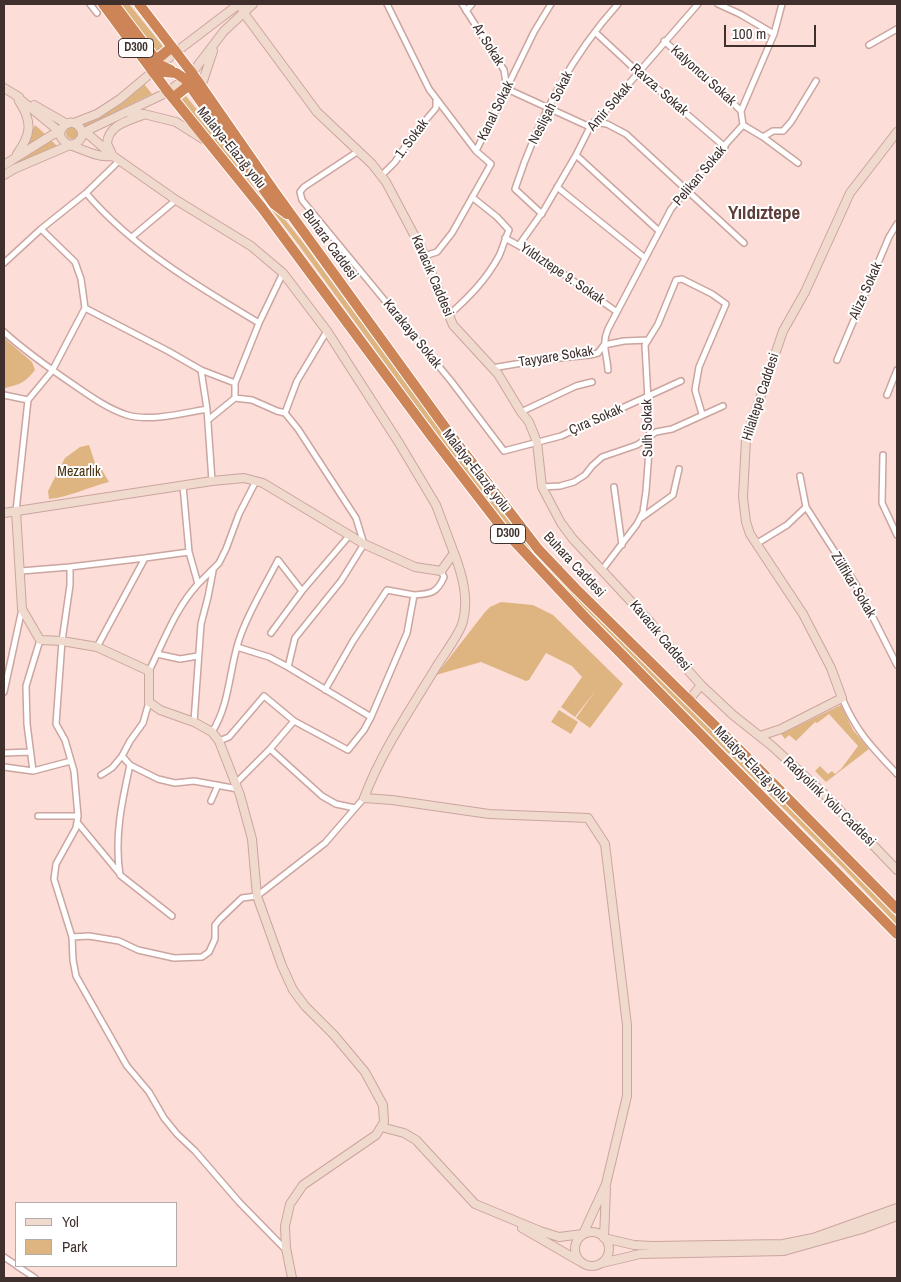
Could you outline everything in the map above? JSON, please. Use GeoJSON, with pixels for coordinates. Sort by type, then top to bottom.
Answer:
{"type":"FeatureCollection","features":[{"type":"Feature","properties":{"kind":"highway","name":"Malatya-Elazığ yolu"},"geometry":{"type":"LineString","coordinates":[[103,4],[157,65],[171,95],[299,257],[432,437],[504,530],[583,615],[897,934]]}},
{"type":"Feature","properties":{"kind":"highway"},"geometry":{"type":"LineString","coordinates":[[114,4],[157,65],[189,79],[274,204],[296,220]]}},
{"type":"Feature","properties":{"kind":"highway","name":"Buhara Caddesi"},"geometry":{"type":"LineString","coordinates":[[139,4],[174,49],[189,79],[201,87],[447,430],[538,548],[576,589],[690,700],[897,909]]}},
{"type":"Feature","properties":{"kind":"highway"},"geometry":{"type":"LineString","coordinates":[[157,65],[174,49]]}},
{"type":"Feature","properties":{"kind":"highway"},"geometry":{"type":"LineString","coordinates":[[171,95],[189,79]]}},
{"type":"Feature","properties":{"kind":"street"},"geometry":{"type":"LineString","coordinates":[[90,4],[97,13]]}},
{"type":"Feature","properties":{"kind":"street"},"geometry":{"type":"LineString","coordinates":[[174,49],[241,7],[253,4]]}},
{"type":"Feature","properties":{"kind":"street"},"geometry":{"type":"LineString","coordinates":[[387,4],[422,78],[436,100],[476,151]]}},
{"type":"Feature","properties":{"kind":"street","name":"Ar Sokak"},"geometry":{"type":"LineString","coordinates":[[462,4],[504,70],[507,89]]}},
{"type":"Feature","properties":{"kind":"street"},"geometry":{"type":"LineString","coordinates":[[466,11],[472,4]]}},
{"type":"Feature","properties":{"kind":"street","name":"Kanal Sokak"},"geometry":{"type":"LineString","coordinates":[[424,256],[437,252],[452,233],[491,164],[476,151],[534,32],[551,4]]}},
{"type":"Feature","properties":{"kind":"street","name":"Neslişah Sokak"},"geometry":{"type":"LineString","coordinates":[[542,214],[515,188],[526,156],[548,108],[563,81],[595,32],[618,4]]}},
{"type":"Feature","properties":{"kind":"street","name":"Amir Sokak"},"geometry":{"type":"LineString","coordinates":[[519,245],[542,214],[576,156],[590,127],[698,4]]}},
{"type":"Feature","properties":{"kind":"street"},"geometry":{"type":"LineString","coordinates":[[718,4],[740,14],[774,34]]}},
{"type":"Feature","properties":{"kind":"street"},"geometry":{"type":"LineString","coordinates":[[782,4],[774,34],[741,112],[743,125],[798,163]]}},
{"type":"Feature","properties":{"kind":"street"},"geometry":{"type":"LineString","coordinates":[[189,79],[241,7]]}},
{"type":"Feature","properties":{"kind":"street","name":"Kavacık Caddesi"},"geometry":{"type":"LineString","coordinates":[[241,7],[317,112],[382,175],[414,233],[449,315],[457,329],[506,386],[529,422],[537,442],[542,487],[561,523],[573,539],[660,634],[701,686],[760,736]]}},
{"type":"Feature","properties":{"kind":"street"},"geometry":{"type":"LineString","coordinates":[[869,45],[897,29]]}},
{"type":"Feature","properties":{"kind":"street","name":"Ravza. Sokak"},"geometry":{"type":"LineString","coordinates":[[595,32],[639,73],[725,147]]}},
{"type":"Feature","properties":{"kind":"street"},"geometry":{"type":"LineString","coordinates":[[201,87],[217,40]]}},
{"type":"Feature","properties":{"kind":"street","name":"Kalyoncu Sokak"},"geometry":{"type":"LineString","coordinates":[[664,42],[713,83],[741,112]]}},
{"type":"Feature","properties":{"kind":"street"},"geometry":{"type":"LineString","coordinates":[[6,164],[60,132],[70,123],[97,114],[120,99],[157,65]]}},
{"type":"Feature","properties":{"kind":"street"},"geometry":{"type":"LineString","coordinates":[[763,137],[768,133],[783,131],[791,122],[816,81]]}},
{"type":"Feature","properties":{"kind":"street"},"geometry":{"type":"LineString","coordinates":[[4,88],[80,127],[82,133],[78,143],[14,169],[4,175]]}},
{"type":"Feature","properties":{"kind":"street"},"geometry":{"type":"LineString","coordinates":[[507,89],[590,127]]}},
{"type":"Feature","properties":{"kind":"street"},"geometry":{"type":"LineString","coordinates":[[15,95],[60,132],[62,139],[70,145],[94,154],[116,158]]}},
{"type":"Feature","properties":{"kind":"street"},"geometry":{"type":"LineString","coordinates":[[6,164],[18,153],[29,132],[28,119],[24,108],[15,95]]}},
{"type":"Feature","properties":{"kind":"street"},"geometry":{"type":"LineString","coordinates":[[82,133],[126,112],[171,95]]}},
{"type":"Feature","properties":{"kind":"street","name":"1. Sokak"},"geometry":{"type":"LineString","coordinates":[[382,175],[395,162],[413,135],[436,108],[436,100]]}},
{"type":"Feature","properties":{"kind":"street"},"geometry":{"type":"LineString","coordinates":[[126,112],[144,114],[176,122],[210,144]]}},
{"type":"Feature","properties":{"kind":"street"},"geometry":{"type":"LineString","coordinates":[[116,158],[107,144],[111,131],[144,114]]}},
{"type":"Feature","properties":{"kind":"street"},"geometry":{"type":"LineString","coordinates":[[594,122],[607,124],[626,134],[744,243]]}},
{"type":"Feature","properties":{"kind":"street","name":"Pelikan Sokak"},"geometry":{"type":"LineString","coordinates":[[604,346],[604,338],[671,209],[743,125]]}},
{"type":"Feature","properties":{"kind":"street","name":"Hilaltepe Caddesi"},"geometry":{"type":"LineString","coordinates":[[842,698],[831,668],[803,614],[756,544],[746,522],[743,497],[744,450],[748,430],[784,330],[805,292],[845,202],[857,183],[897,132]]}},
{"type":"Feature","properties":{"kind":"street"},"geometry":{"type":"LineString","coordinates":[[72,937],[89,936],[118,941],[138,950],[174,958],[202,957],[209,952],[214,939],[215,925],[220,919],[242,898],[257,896],[325,843],[364,798],[369,784],[402,721],[463,622],[465,597],[463,576],[436,505],[399,443],[327,331],[283,273],[251,246],[176,200],[116,158],[89,135],[82,133]]}},
{"type":"Feature","properties":{"kind":"street","name":"Karakaya Sokak"},"geometry":{"type":"LineString","coordinates":[[358,152],[304,187],[300,192],[302,200],[451,380],[504,451],[537,442]]}},
{"type":"Feature","properties":{"kind":"street"},"geometry":{"type":"LineString","coordinates":[[576,156],[659,231]]}},
{"type":"Feature","properties":{"kind":"street"},"geometry":{"type":"LineString","coordinates":[[4,263],[41,229],[86,193],[116,158]]}},
{"type":"Feature","properties":{"kind":"street"},"geometry":{"type":"LineString","coordinates":[[557,187],[645,258]]}},
{"type":"Feature","properties":{"kind":"street"},"geometry":{"type":"LineString","coordinates":[[86,193],[101,210],[132,237],[178,273],[259,322]]}},
{"type":"Feature","properties":{"kind":"street"},"geometry":{"type":"LineString","coordinates":[[449,315],[474,292],[486,276],[500,254],[509,230],[472,197]]}},
{"type":"Feature","properties":{"kind":"street"},"geometry":{"type":"LineString","coordinates":[[132,237],[176,200]]}},
{"type":"Feature","properties":{"kind":"street","name":"Alize Sokak"},"geometry":{"type":"LineString","coordinates":[[837,360],[889,237],[897,224]]}},
{"type":"Feature","properties":{"kind":"street"},"geometry":{"type":"LineString","coordinates":[[4,692],[22,609],[16,511],[28,400],[52,370],[85,308],[81,278],[75,262],[41,229]]}},
{"type":"Feature","properties":{"kind":"street","name":"Yıldıztepe 9. Sokak"},"geometry":{"type":"LineString","coordinates":[[505,238],[519,245],[617,312]]}},
{"type":"Feature","properties":{"kind":"street"},"geometry":{"type":"LineString","coordinates":[[208,420],[234,398],[235,383],[259,322],[283,273]]}},
{"type":"Feature","properties":{"kind":"street","name":"Sulh Sokak"},"geometry":{"type":"LineString","coordinates":[[602,570],[641,518],[646,491],[650,437],[645,345],[658,324],[676,280],[682,279],[712,294],[726,304],[699,367],[695,390],[702,414]]}},
{"type":"Feature","properties":{"kind":"street"},"geometry":{"type":"LineString","coordinates":[[85,308],[201,370],[235,383]]}},
{"type":"Feature","properties":{"kind":"street"},"geometry":{"type":"LineString","coordinates":[[285,413],[298,381],[327,331]]}},
{"type":"Feature","properties":{"kind":"street"},"geometry":{"type":"LineString","coordinates":[[4,332],[24,350],[99,402],[128,416],[148,418],[207,409]]}},
{"type":"Feature","properties":{"kind":"street","name":"Tayyare Sokak"},"geometry":{"type":"LineString","coordinates":[[492,368],[590,355],[598,353],[604,346],[624,341],[648,340]]}},
{"type":"Feature","properties":{"kind":"street"},"geometry":{"type":"LineString","coordinates":[[604,346],[608,370]]}},
{"type":"Feature","properties":{"kind":"street"},"geometry":{"type":"LineString","coordinates":[[201,370],[207,409],[212,481]]}},
{"type":"Feature","properties":{"kind":"street"},"geometry":{"type":"LineString","coordinates":[[887,395],[897,370]]}},
{"type":"Feature","properties":{"kind":"street","name":"Çıra Sokak"},"geometry":{"type":"LineString","coordinates":[[537,442],[561,436],[681,380]]}},
{"type":"Feature","properties":{"kind":"street"},"geometry":{"type":"LineString","coordinates":[[521,412],[576,386],[592,382]]}},
{"type":"Feature","properties":{"kind":"street"},"geometry":{"type":"LineString","coordinates":[[4,395],[28,400]]}},
{"type":"Feature","properties":{"kind":"street"},"geometry":{"type":"LineString","coordinates":[[234,398],[252,400],[285,413],[298,429],[356,518],[364,544],[341,581],[295,638],[288,667]]}},
{"type":"Feature","properties":{"kind":"street"},"geometry":{"type":"LineString","coordinates":[[542,487],[569,485],[585,475],[602,457],[637,445],[656,432],[672,429],[723,406]]}},
{"type":"Feature","properties":{"kind":"street"},"geometry":{"type":"LineString","coordinates":[[883,455],[882,503],[897,535]]}},
{"type":"Feature","properties":{"kind":"street"},"geometry":{"type":"LineString","coordinates":[[641,518],[673,495],[679,468]]}},
{"type":"Feature","properties":{"kind":"street","name":"Zülfikar Sokak"},"geometry":{"type":"LineString","coordinates":[[800,476],[806,507],[858,588],[897,665]]}},
{"type":"Feature","properties":{"kind":"street"},"geometry":{"type":"LineString","coordinates":[[4,521],[5,513],[16,511],[212,481],[244,478],[263,483],[364,544],[415,567],[440,571],[444,577],[439,588],[430,594],[414,595],[387,590],[353,641],[325,690]]}},
{"type":"Feature","properties":{"kind":"street"},"geometry":{"type":"LineString","coordinates":[[101,775],[112,768],[122,756],[143,723],[149,702],[149,671],[173,619],[189,593],[219,563],[239,514],[256,481]]}},
{"type":"Feature","properties":{"kind":"street"},"geometry":{"type":"LineString","coordinates":[[183,486],[189,552],[198,584]]}},
{"type":"Feature","properties":{"kind":"street"},"geometry":{"type":"LineString","coordinates":[[614,487],[622,545]]}},
{"type":"Feature","properties":{"kind":"street"},"geometry":{"type":"LineString","coordinates":[[756,544],[787,525],[806,507]]}},
{"type":"Feature","properties":{"kind":"street"},"geometry":{"type":"LineString","coordinates":[[272,633],[302,591],[349,536]]}},
{"type":"Feature","properties":{"kind":"street"},"geometry":{"type":"LineString","coordinates":[[20,571],[70,567],[189,552]]}},
{"type":"Feature","properties":{"kind":"street"},"geometry":{"type":"LineString","coordinates":[[440,571],[454,553]]}},
{"type":"Feature","properties":{"kind":"street"},"geometry":{"type":"LineString","coordinates":[[97,647],[145,558]]}},
{"type":"Feature","properties":{"kind":"street"},"geometry":{"type":"LineString","coordinates":[[212,732],[226,698],[237,647],[247,620],[278,560],[302,591]]}},
{"type":"Feature","properties":{"kind":"street"},"geometry":{"type":"LineString","coordinates":[[70,567],[70,585],[62,641],[56,724],[65,740],[74,771],[78,819],[76,828],[56,864],[54,879],[72,937],[76,976],[127,1066],[150,1092],[164,1118],[177,1134],[196,1151],[257,1221],[286,1250]]}},
{"type":"Feature","properties":{"kind":"street"},"geometry":{"type":"LineString","coordinates":[[194,722],[201,624],[213,570]]}},
{"type":"Feature","properties":{"kind":"street"},"geometry":{"type":"LineString","coordinates":[[219,741],[229,737],[264,696],[294,721],[348,750],[364,730],[371,717],[407,633],[414,595]]}},
{"type":"Feature","properties":{"kind":"street"},"geometry":{"type":"LineString","coordinates":[[22,609],[40,640],[26,686],[33,771]]}},
{"type":"Feature","properties":{"kind":"street"},"geometry":{"type":"LineString","coordinates":[[40,640],[62,641],[97,647],[149,671]]}},
{"type":"Feature","properties":{"kind":"street"},"geometry":{"type":"LineString","coordinates":[[237,647],[269,657],[371,717]]}},
{"type":"Feature","properties":{"kind":"street"},"geometry":{"type":"LineString","coordinates":[[157,654],[180,659],[198,656]]}},
{"type":"Feature","properties":{"kind":"street"},"geometry":{"type":"LineString","coordinates":[[690,700],[701,686]]}},
{"type":"Feature","properties":{"kind":"street"},"geometry":{"type":"LineString","coordinates":[[760,736],[781,730],[842,698],[850,717],[862,736],[897,774]]}},
{"type":"Feature","properties":{"kind":"street"},"geometry":{"type":"LineString","coordinates":[[149,702],[160,710],[194,722],[212,732],[219,741],[237,786],[252,839],[257,896],[282,966],[293,990],[305,1006],[334,1035],[365,1072],[382,1105],[384,1122],[376,1135],[303,1185],[290,1204],[285,1226],[286,1250],[292,1278]]}},
{"type":"Feature","properties":{"kind":"street"},"geometry":{"type":"LineString","coordinates":[[237,786],[294,721]]}},
{"type":"Feature","properties":{"kind":"street","name":"Radyolink Yolu Caddesi"},"geometry":{"type":"LineString","coordinates":[[760,736],[824,794],[897,870]]}},
{"type":"Feature","properties":{"kind":"street"},"geometry":{"type":"LineString","coordinates":[[270,749],[322,796],[336,804],[355,808]]}},
{"type":"Feature","properties":{"kind":"street"},"geometry":{"type":"LineString","coordinates":[[4,753],[30,752]]}},
{"type":"Feature","properties":{"kind":"street"},"geometry":{"type":"LineString","coordinates":[[122,756],[130,765],[158,779],[174,783],[194,781],[237,786]]}},
{"type":"Feature","properties":{"kind":"street"},"geometry":{"type":"LineString","coordinates":[[4,767],[33,771],[71,761]]}},
{"type":"Feature","properties":{"kind":"street"},"geometry":{"type":"LineString","coordinates":[[120,875],[118,834],[122,802],[130,765]]}},
{"type":"Feature","properties":{"kind":"street"},"geometry":{"type":"LineString","coordinates":[[212,801],[218,785]]}},
{"type":"Feature","properties":{"kind":"street"},"geometry":{"type":"LineString","coordinates":[[364,798],[392,800],[489,814],[588,818],[605,844],[627,1025],[628,1096],[606,1184],[583,1234],[576,1243],[576,1254],[582,1263]]}},
{"type":"Feature","properties":{"kind":"street"},"geometry":{"type":"LineString","coordinates":[[38,816],[78,819],[120,875],[172,916]]}},
{"type":"Feature","properties":{"kind":"street"},"geometry":{"type":"LineString","coordinates":[[381,1127],[404,1133],[416,1140],[475,1204],[559,1237],[594,1233],[604,1238],[634,1245],[652,1246],[783,1244],[813,1238],[897,1208]]}},
{"type":"Feature","properties":{"kind":"street"},"geometry":{"type":"LineString","coordinates":[[602,1262],[608,1254],[604,1238],[606,1184]]}},
{"type":"Feature","properties":{"kind":"street"},"geometry":{"type":"LineString","coordinates":[[495,1212],[582,1263],[592,1266],[640,1254],[784,1251],[853,1232],[897,1216]]}},
{"type":"Feature","properties":{"kind":"street"},"geometry":{"type":"LineString","coordinates":[[4,1256],[15,1264]]}},
{"type":"Feature","properties":{"kind":"street"},"geometry":{"type":"LineString","coordinates":[[20,1267],[35,1278]]}},
{"type":"Feature","properties":{"kind":"green space"},"geometry":{"type":"Polygon","coordinates":[[[119,4],[129,4],[166,50],[158,55],[119,4]]]}},
{"type":"Feature","properties":{"kind":"green space"},"geometry":{"type":"Polygon","coordinates":[[[144,84],[152,94],[83,130],[78,126],[113,108],[144,84]]]}},
{"type":"Feature","properties":{"kind":"green space"},"geometry":{"type":"Polygon","coordinates":[[[186,96],[302,241],[488,495],[546,564],[848,866],[897,918],[897,925],[845,870],[585,610],[512,533],[298,244],[265,201],[181,100],[186,96]]]}},
{"type":"Feature","properties":{"kind":"green space"},"geometry":{"type":"Polygon","coordinates":[[[35,125],[45,134],[25,147],[35,125]]]}},
{"type":"Feature","properties":{"kind":"green space"},"geometry":{"type":"Polygon","coordinates":[[[72,127],[78,133],[72,139],[66,133],[72,127]]]}},
{"type":"Feature","properties":{"kind":"green space"},"geometry":{"type":"Polygon","coordinates":[[[50,139],[58,147],[4,173],[4,168],[50,139]]]}},
{"type":"Feature","properties":{"kind":"green space"},"geometry":{"type":"Polygon","coordinates":[[[4,338],[32,362],[35,370],[22,382],[5,388],[4,338]]]}},
{"type":"Feature","properties":{"kind":"green space","name":"Mezarlık"},"geometry":{"type":"Polygon","coordinates":[[[89,445],[95,463],[109,482],[49,499],[48,491],[65,458],[80,447],[89,445]]]}},
{"type":"Feature","properties":{"kind":"green space"},"geometry":{"type":"Polygon","coordinates":[[[501,602],[533,605],[553,615],[623,684],[590,728],[576,718],[596,690],[575,717],[561,707],[582,677],[572,666],[546,653],[529,680],[526,681],[481,662],[436,675],[485,612],[490,607],[501,602]]]}},
{"type":"Feature","properties":{"kind":"green space"},"geometry":{"type":"Polygon","coordinates":[[[841,705],[853,730],[869,749],[826,782],[815,771],[820,766],[828,774],[832,771],[835,774],[858,746],[829,714],[817,723],[815,722],[796,741],[789,735],[785,739],[781,734],[841,705]]]}},
{"type":"Feature","properties":{"kind":"green space"},"geometry":{"type":"Polygon","coordinates":[[[559,710],[578,722],[571,734],[551,722],[559,710]]]}},
{"type":"Feature","properties":{"kind":"district","name":"Yıldıztepe"},"geometry":{"type":"Point","coordinates":[764,214]}}]}
